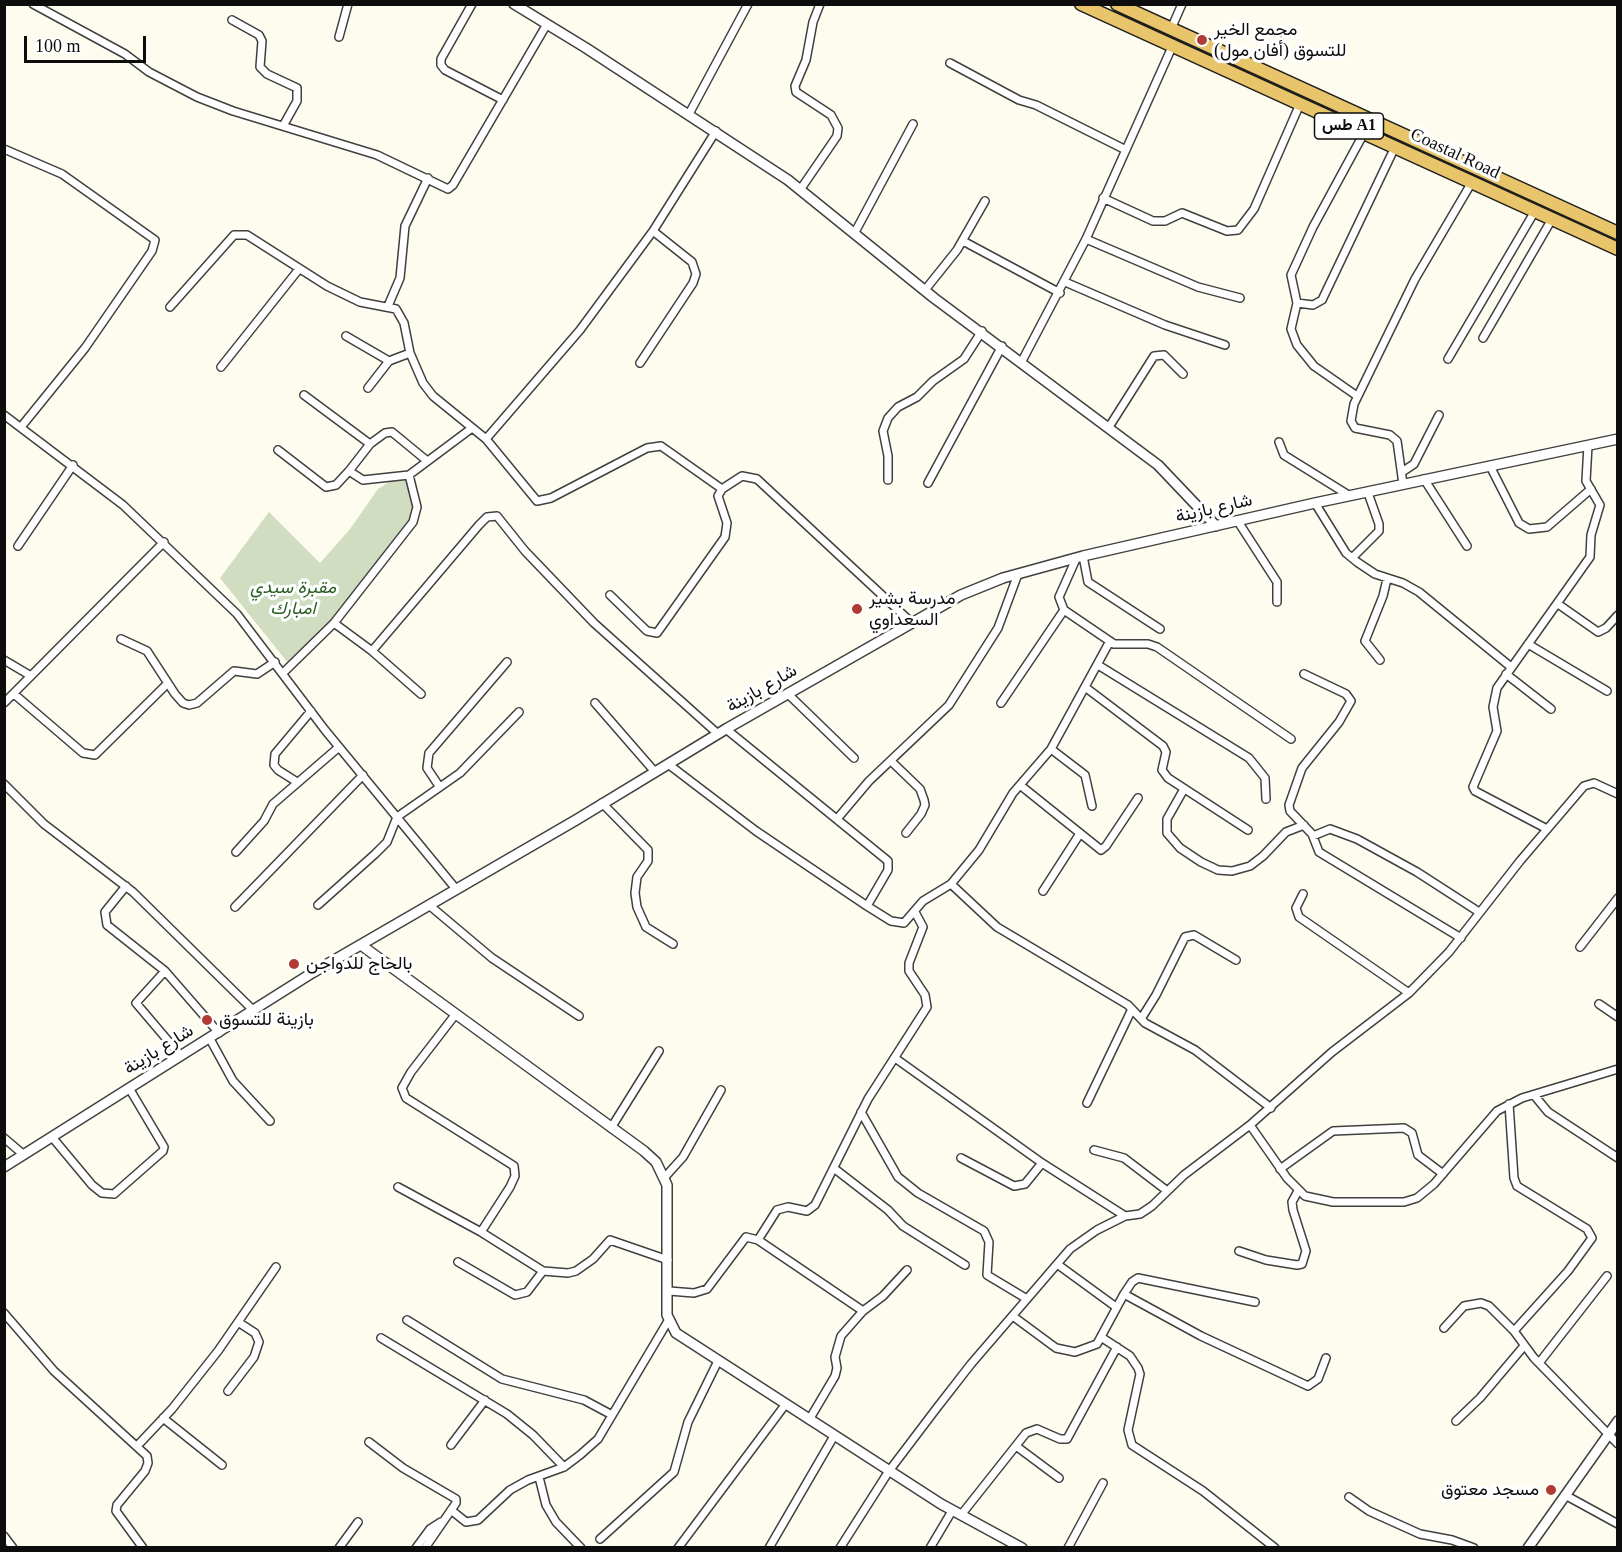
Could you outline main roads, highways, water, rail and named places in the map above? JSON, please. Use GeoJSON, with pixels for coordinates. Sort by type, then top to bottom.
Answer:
{"type":"FeatureCollection","features":[{"type":"Feature","properties":{"kind":"highway","name":"Coastal Road"},"geometry":{"type":"LineString","coordinates":[[1081,4],[1473,181],[1617,249]]}},
{"type":"Feature","properties":{"kind":"highway","name":"Coastal Road"},"geometry":{"type":"LineString","coordinates":[[1117,4],[1617,231]]}},
{"type":"Feature","properties":{"kind":"place","name":"مجمع الخير للتسوق (أفان مول)"},"geometry":{"type":"Point","coordinates":[1202,40]}},
{"type":"Feature","properties":{"kind":"place","name":"مدرسة بشير السعداوي"},"geometry":{"type":"Point","coordinates":[857,609]}},
{"type":"Feature","properties":{"kind":"place","name":"بالحاج للدواجن"},"geometry":{"type":"Point","coordinates":[294,964]}},
{"type":"Feature","properties":{"kind":"place","name":"بازينة للتسوق"},"geometry":{"type":"Point","coordinates":[207,1020]}},
{"type":"Feature","properties":{"kind":"place","name":"مسجد معتوق"},"geometry":{"type":"Point","coordinates":[1551,1490]}},
{"type":"Feature","properties":{"kind":"park label","name":"مقبرة سيدي امبارك"},"geometry":{"type":"Point","coordinates":[293,598]}}]}
